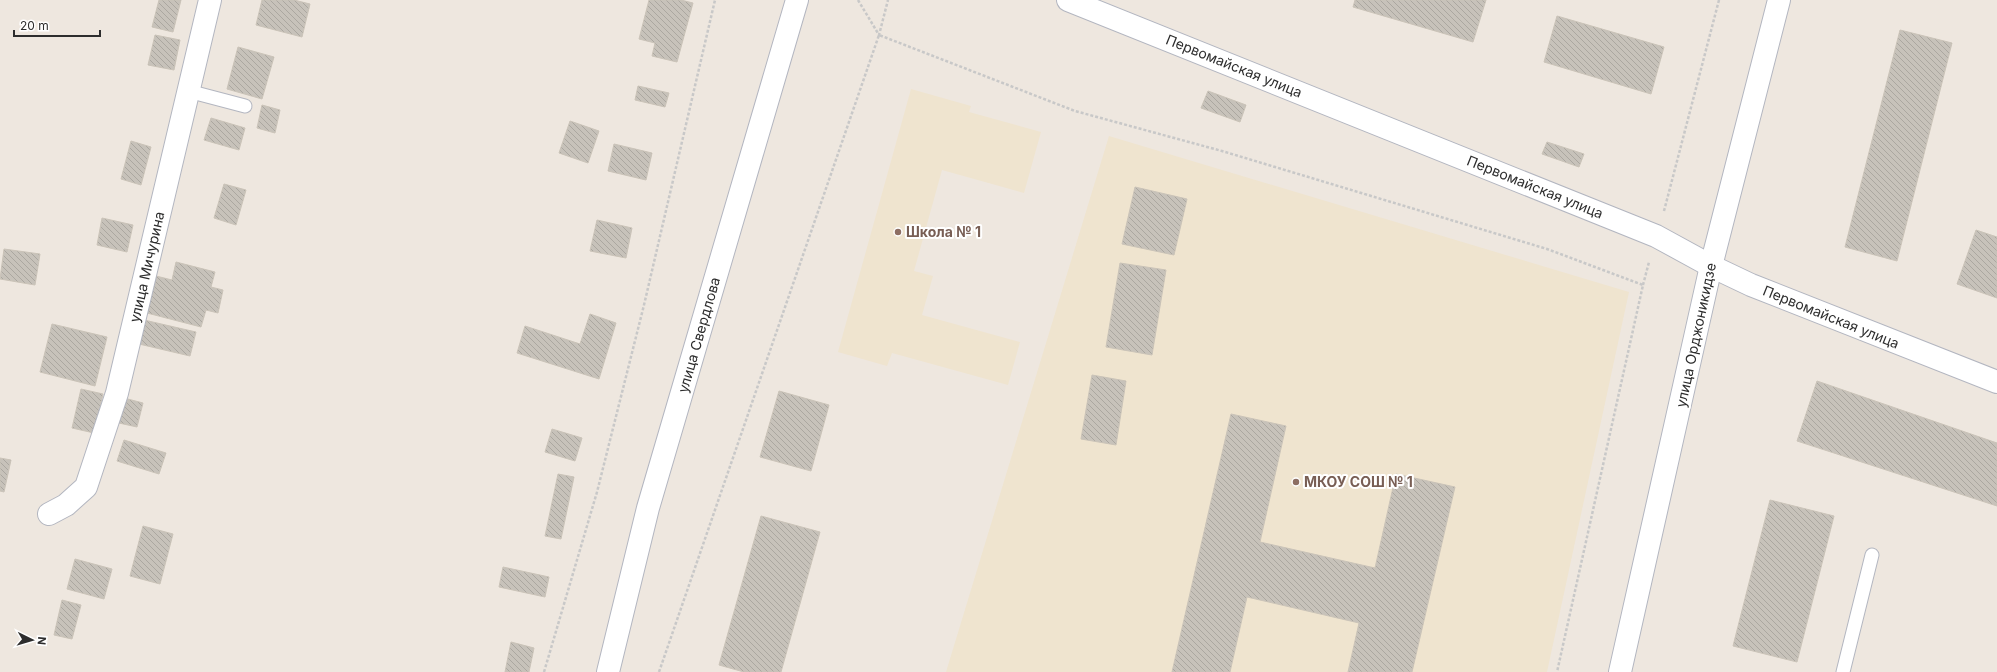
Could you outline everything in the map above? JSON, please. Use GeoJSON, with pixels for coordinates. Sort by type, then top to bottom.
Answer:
{"type":"FeatureCollection","features":[{"type":"Feature","properties":{"kind":"street","name":"улица Мичурина"},"geometry":{"type":"LineString","coordinates":[[49,514],[66,505],[86,487],[117,393],[210,0]]}},
{"type":"Feature","properties":{"kind":"street","name":"улица Свердлова"},"geometry":{"type":"LineString","coordinates":[[608,672],[648,508],[797,0]]}},
{"type":"Feature","properties":{"kind":"street","name":"Первомайская улица"},"geometry":{"type":"LineString","coordinates":[[1068,0],[1656,236],[1711,266],[1758,288],[1997,382]]}},
{"type":"Feature","properties":{"kind":"street","name":"улица Орджоникидзе"},"geometry":{"type":"LineString","coordinates":[[1620,672],[1711,266],[1779,0]]}},
{"type":"Feature","properties":{"kind":"lane"},"geometry":{"type":"LineString","coordinates":[[188,91],[245,106]]}},
{"type":"Feature","properties":{"kind":"lane"},"geometry":{"type":"LineString","coordinates":[[1843,672],[1872,555]]}},
{"type":"Feature","properties":{"kind":"path"},"geometry":{"type":"LineString","coordinates":[[544,672],[597,492],[640,320],[715,0]]}},
{"type":"Feature","properties":{"kind":"path"},"geometry":{"type":"LineString","coordinates":[[858,0],[878,35],[1075,111],[1230,153],[1547,250],[1643,285]]}},
{"type":"Feature","properties":{"kind":"path"},"geometry":{"type":"LineString","coordinates":[[659,672],[878,35],[888,0]]}},
{"type":"Feature","properties":{"kind":"path"},"geometry":{"type":"LineString","coordinates":[[1557,672],[1643,285],[1719,0]]}},
{"type":"Feature","properties":{"kind":"shaded area","name":"Школа № 1"},"geometry":{"type":"Polygon","coordinates":[[[911,89],[971,106],[969,112],[1041,132],[1024,193],[942,170],[914,271],[933,276],[922,315],[1020,342],[1008,385],[892,353],[887,366],[838,352],[911,89]]]}},
{"type":"Feature","properties":{"kind":"shaded area","name":"МКОУ СОШ № 1"},"geometry":{"type":"Polygon","coordinates":[[[1109,136],[1629,292],[1547,672],[946,672],[1109,136]]]}},
{"type":"Feature","properties":{"kind":"building"},"geometry":{"type":"Polygon","coordinates":[[[159,0],[181,0],[173,32],[152,27],[159,0]]]}},
{"type":"Feature","properties":{"kind":"building"},"geometry":{"type":"Polygon","coordinates":[[[262,0],[294,0],[310,4],[302,37],[256,25],[262,0]]]}},
{"type":"Feature","properties":{"kind":"building"},"geometry":{"type":"Polygon","coordinates":[[[649,0],[681,0],[693,3],[677,62],[652,56],[655,43],[639,39],[649,0]]]}},
{"type":"Feature","properties":{"kind":"building"},"geometry":{"type":"Polygon","coordinates":[[[1355,0],[1486,0],[1473,42],[1353,7],[1355,0]]]}},
{"type":"Feature","properties":{"kind":"building"},"geometry":{"type":"Polygon","coordinates":[[[1557,16],[1664,47],[1651,94],[1544,62],[1557,16]]]}},
{"type":"Feature","properties":{"kind":"building"},"geometry":{"type":"Polygon","coordinates":[[[1900,30],[1952,43],[1897,261],[1845,247],[1900,30]]]}},
{"type":"Feature","properties":{"kind":"building"},"geometry":{"type":"Polygon","coordinates":[[[155,35],[180,40],[174,70],[148,65],[155,35]]]}},
{"type":"Feature","properties":{"kind":"building"},"geometry":{"type":"Polygon","coordinates":[[[238,47],[274,57],[262,99],[227,89],[238,47]]]}},
{"type":"Feature","properties":{"kind":"building"},"geometry":{"type":"Polygon","coordinates":[[[638,86],[669,93],[665,107],[635,100],[638,86]]]}},
{"type":"Feature","properties":{"kind":"building"},"geometry":{"type":"Polygon","coordinates":[[[1208,91],[1246,105],[1240,122],[1201,108],[1208,91]]]}},
{"type":"Feature","properties":{"kind":"building"},"geometry":{"type":"Polygon","coordinates":[[[262,105],[280,110],[275,133],[257,128],[262,105]]]}},
{"type":"Feature","properties":{"kind":"building"},"geometry":{"type":"Polygon","coordinates":[[[211,118],[245,128],[239,150],[204,140],[211,118]]]}},
{"type":"Feature","properties":{"kind":"building"},"geometry":{"type":"Polygon","coordinates":[[[570,121],[599,131],[588,163],[559,153],[570,121]]]}},
{"type":"Feature","properties":{"kind":"building"},"geometry":{"type":"Polygon","coordinates":[[[131,141],[151,147],[141,185],[121,179],[131,141]]]}},
{"type":"Feature","properties":{"kind":"building"},"geometry":{"type":"Polygon","coordinates":[[[1547,142],[1584,154],[1579,167],[1542,154],[1547,142]]]}},
{"type":"Feature","properties":{"kind":"building"},"geometry":{"type":"Polygon","coordinates":[[[614,144],[652,153],[646,180],[608,171],[614,144]]]}},
{"type":"Feature","properties":{"kind":"building"},"geometry":{"type":"Polygon","coordinates":[[[224,184],[246,190],[236,225],[214,218],[224,184]]]}},
{"type":"Feature","properties":{"kind":"building"},"geometry":{"type":"Polygon","coordinates":[[[1135,187],[1187,199],[1174,255],[1122,244],[1135,187]]]}},
{"type":"Feature","properties":{"kind":"building"},"geometry":{"type":"Polygon","coordinates":[[[102,218],[133,225],[127,252],[97,245],[102,218]]]}},
{"type":"Feature","properties":{"kind":"building"},"geometry":{"type":"Polygon","coordinates":[[[597,220],[632,228],[626,258],[590,251],[597,220]]]}},
{"type":"Feature","properties":{"kind":"building"},"geometry":{"type":"Polygon","coordinates":[[[1976,230],[1997,237],[1997,298],[1957,284],[1976,230]]]}},
{"type":"Feature","properties":{"kind":"building"},"geometry":{"type":"Polygon","coordinates":[[[4,249],[40,254],[35,285],[0,279],[4,249]]]}},
{"type":"Feature","properties":{"kind":"building"},"geometry":{"type":"Polygon","coordinates":[[[176,262],[215,272],[211,287],[223,290],[218,313],[206,310],[201,327],[147,313],[156,276],[172,280],[176,262]]]}},
{"type":"Feature","properties":{"kind":"building"},"geometry":{"type":"Polygon","coordinates":[[[1120,263],[1166,270],[1152,355],[1106,347],[1120,263]]]}},
{"type":"Feature","properties":{"kind":"building"},"geometry":{"type":"Polygon","coordinates":[[[590,314],[616,323],[599,379],[517,353],[525,326],[580,344],[590,314]]]}},
{"type":"Feature","properties":{"kind":"building"},"geometry":{"type":"Polygon","coordinates":[[[144,320],[196,332],[190,356],[139,344],[144,320]]]}},
{"type":"Feature","properties":{"kind":"building"},"geometry":{"type":"Polygon","coordinates":[[[52,324],[107,337],[95,386],[40,372],[52,324]]]}},
{"type":"Feature","properties":{"kind":"building"},"geometry":{"type":"Polygon","coordinates":[[[1092,375],[1126,381],[1116,445],[1081,439],[1092,375]]]}},
{"type":"Feature","properties":{"kind":"building"},"geometry":{"type":"Polygon","coordinates":[[[1817,381],[1997,443],[1997,506],[1797,441],[1817,381]]]}},
{"type":"Feature","properties":{"kind":"building"},"geometry":{"type":"Polygon","coordinates":[[[81,389],[103,394],[94,433],[72,428],[81,389]]]}},
{"type":"Feature","properties":{"kind":"building"},"geometry":{"type":"Polygon","coordinates":[[[779,391],[829,405],[811,471],[760,457],[779,391]]]}},
{"type":"Feature","properties":{"kind":"building"},"geometry":{"type":"Polygon","coordinates":[[[124,398],[143,403],[137,427],[119,423],[124,398]]]}},
{"type":"Feature","properties":{"kind":"building"},"geometry":{"type":"Polygon","coordinates":[[[1231,414],[1286,426],[1260,542],[1375,568],[1396,474],[1455,487],[1412,672],[1348,672],[1359,623],[1247,597],[1230,672],[1172,672],[1231,414]]]}},
{"type":"Feature","properties":{"kind":"building"},"geometry":{"type":"Polygon","coordinates":[[[552,429],[582,438],[575,461],[545,452],[552,429]]]}},
{"type":"Feature","properties":{"kind":"building"},"geometry":{"type":"Polygon","coordinates":[[[124,440],[166,453],[159,474],[117,461],[124,440]]]}},
{"type":"Feature","properties":{"kind":"building"},"geometry":{"type":"Polygon","coordinates":[[[0,458],[11,460],[4,492],[0,491],[0,458]]]}},
{"type":"Feature","properties":{"kind":"building"},"geometry":{"type":"Polygon","coordinates":[[[558,474],[574,477],[561,539],[545,536],[558,474]]]}},
{"type":"Feature","properties":{"kind":"building"},"geometry":{"type":"Polygon","coordinates":[[[1770,500],[1834,516],[1797,662],[1733,646],[1770,500]]]}},
{"type":"Feature","properties":{"kind":"building"},"geometry":{"type":"Polygon","coordinates":[[[761,516],[820,532],[781,672],[744,672],[719,665],[761,516]]]}},
{"type":"Feature","properties":{"kind":"building"},"geometry":{"type":"Polygon","coordinates":[[[143,526],[173,534],[160,584],[130,576],[143,526]]]}},
{"type":"Feature","properties":{"kind":"building"},"geometry":{"type":"Polygon","coordinates":[[[75,559],[112,569],[104,599],[67,589],[75,559]]]}},
{"type":"Feature","properties":{"kind":"building"},"geometry":{"type":"Polygon","coordinates":[[[503,567],[549,577],[545,597],[499,587],[503,567]]]}},
{"type":"Feature","properties":{"kind":"building"},"geometry":{"type":"Polygon","coordinates":[[[62,600],[81,605],[72,639],[54,635],[62,600]]]}},
{"type":"Feature","properties":{"kind":"building"},"geometry":{"type":"Polygon","coordinates":[[[511,642],[534,648],[529,672],[505,672],[511,642]]]}},
{"type":"Feature","properties":{"kind":"place","name":"Школа № 1"},"geometry":{"type":"Point","coordinates":[898,232]}},
{"type":"Feature","properties":{"kind":"place","name":"МКОУ СОШ № 1"},"geometry":{"type":"Point","coordinates":[1296,482]}}]}
